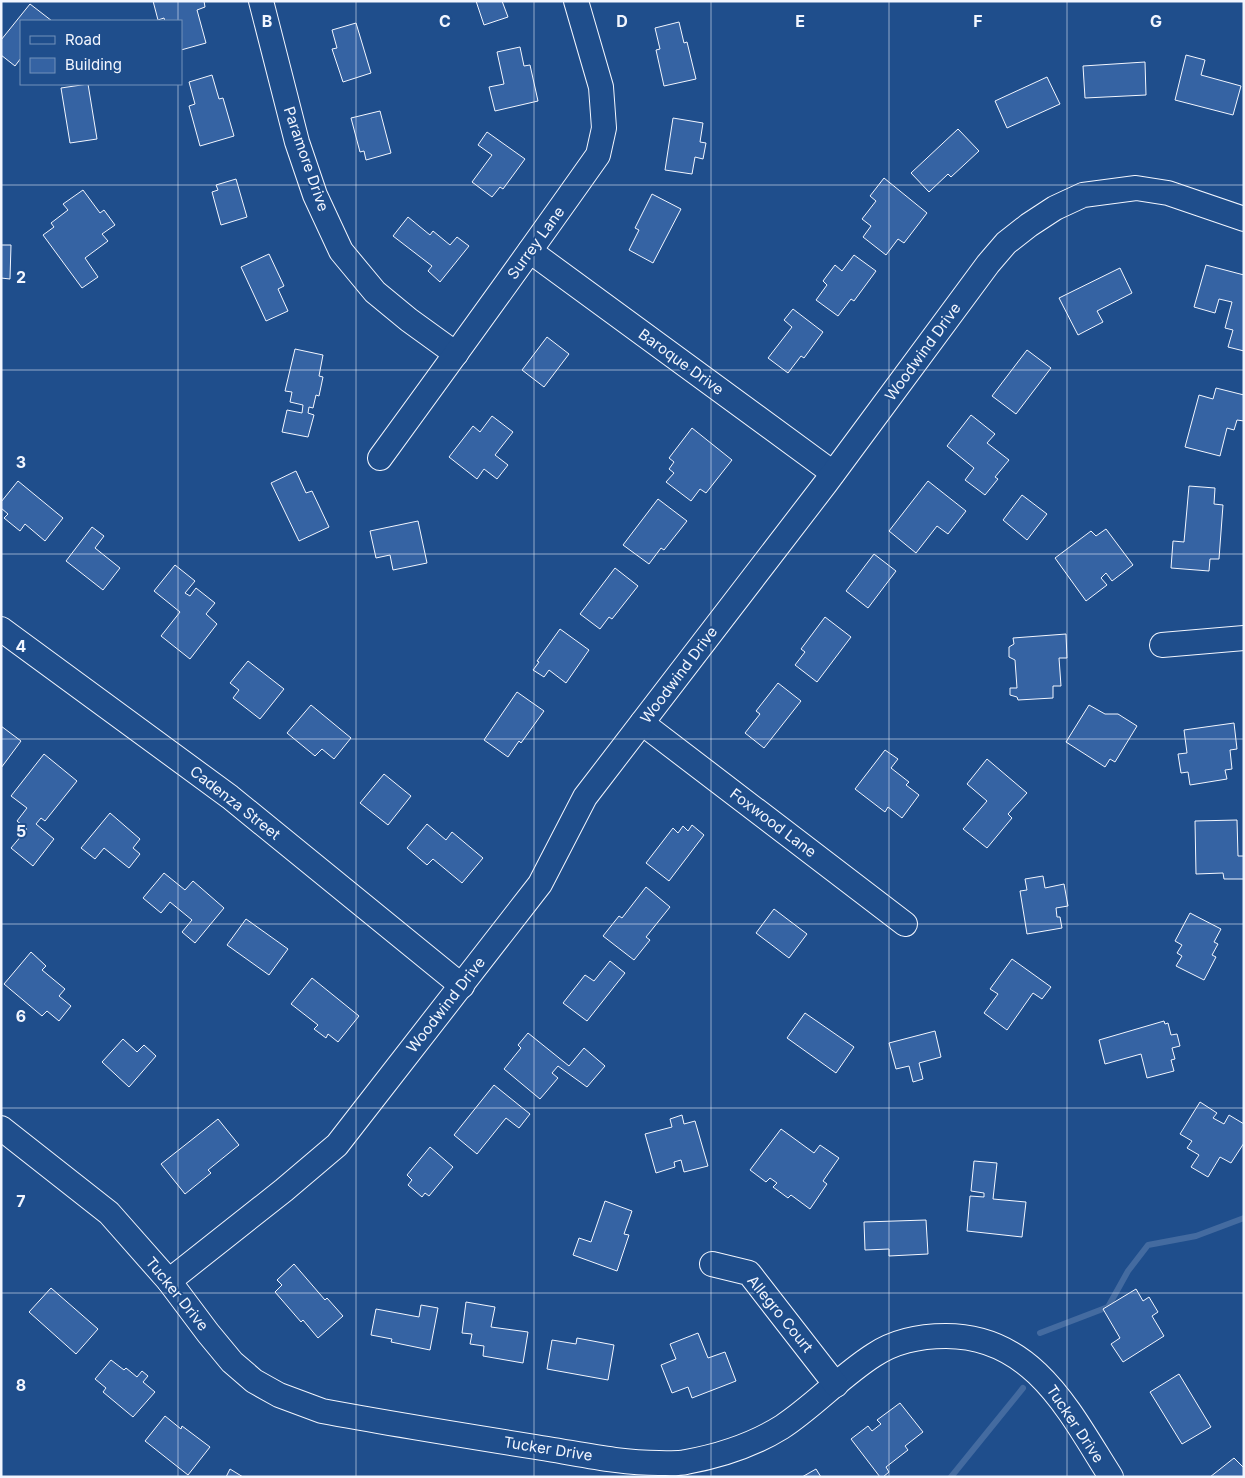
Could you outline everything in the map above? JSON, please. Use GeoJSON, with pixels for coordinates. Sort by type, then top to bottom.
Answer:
{"type":"FeatureCollection","features":[{"type":"Feature","properties":{"kind":"street","name":"Paramore Drive"},"geometry":{"type":"LineString","coordinates":[[261,1],[299,149],[315,195],[342,251],[375,292],[409,320],[456,354]]}},
{"type":"Feature","properties":{"kind":"street","name":"Surrey Lane"},"geometry":{"type":"LineString","coordinates":[[380,458],[598,155],[604,128],[601,87],[576,1]]}},
{"type":"Feature","properties":{"kind":"street","name":"Woodwind Drive"},"geometry":{"type":"LineString","coordinates":[[170,1281],[338,1145],[540,884],[585,797],[833,474],[988,264],[1006,243],[1055,208],[1083,195],[1136,188],[1168,193],[1244,219]]}},
{"type":"Feature","properties":{"kind":"street","name":"Baroque Drive"},"geometry":{"type":"LineString","coordinates":[[530,251],[833,474]]}},
{"type":"Feature","properties":{"kind":"street","name":"Cadenza Street"},"geometry":{"type":"LineString","coordinates":[[1,629],[230,797],[462,986]]}},
{"type":"Feature","properties":{"kind":"street"},"geometry":{"type":"LineString","coordinates":[[1162,645],[1244,638]]}},
{"type":"Feature","properties":{"kind":"street","name":"Foxwood Lane"},"geometry":{"type":"LineString","coordinates":[[642,723],[905,924]]}},
{"type":"Feature","properties":{"kind":"street","name":"Tucker Drive"},"geometry":{"type":"LineString","coordinates":[[1,1128],[109,1213],[170,1281],[232,1362],[254,1381],[279,1395],[322,1411],[617,1460],[683,1463],[732,1451],[781,1428],[874,1354],[901,1342],[928,1336],[957,1336],[980,1339],[1002,1348],[1024,1360],[1042,1376],[1063,1402],[1111,1477]]}},
{"type":"Feature","properties":{"kind":"street","name":"Allegro Court"},"geometry":{"type":"LineString","coordinates":[[712,1264],[749,1273],[836,1385]]}},
{"type":"Feature","properties":{"kind":"building"},"geometry":{"type":"Polygon","coordinates":[[[153,1],[204,1],[205,7],[197,10],[206,43],[182,50],[182,20],[165,20],[164,18],[158,20],[153,1]]]}},
{"type":"Feature","properties":{"kind":"building"},"geometry":{"type":"Polygon","coordinates":[[[476,1],[502,1],[508,17],[484,25],[476,1]]]}},
{"type":"Feature","properties":{"kind":"building"},"geometry":{"type":"Polygon","coordinates":[[[30,4],[51,20],[20,20],[20,59],[15,66],[1,55],[1,40],[30,4]]]}},
{"type":"Feature","properties":{"kind":"building"},"geometry":{"type":"Polygon","coordinates":[[[679,22],[684,43],[687,42],[696,79],[664,86],[656,50],[660,49],[655,28],[679,22]]]}},
{"type":"Feature","properties":{"kind":"building"},"geometry":{"type":"Polygon","coordinates":[[[356,23],[371,73],[343,82],[332,49],[337,48],[332,30],[356,23]]]}},
{"type":"Feature","properties":{"kind":"building"},"geometry":{"type":"Polygon","coordinates":[[[520,47],[524,66],[530,65],[538,101],[495,111],[489,87],[504,84],[497,52],[520,47]]]}},
{"type":"Feature","properties":{"kind":"building"},"geometry":{"type":"Polygon","coordinates":[[[1186,55],[1205,60],[1201,75],[1241,86],[1233,115],[1175,100],[1186,55]]]}},
{"type":"Feature","properties":{"kind":"building"},"geometry":{"type":"Polygon","coordinates":[[[1145,62],[1146,95],[1085,98],[1083,66],[1145,62]]]}},
{"type":"Feature","properties":{"kind":"building"},"geometry":{"type":"Polygon","coordinates":[[[212,75],[219,99],[223,98],[234,136],[200,146],[189,106],[195,104],[189,82],[212,75]]]}},
{"type":"Feature","properties":{"kind":"building"},"geometry":{"type":"Polygon","coordinates":[[[1047,77],[1060,104],[1007,128],[995,101],[1047,77]]]}},
{"type":"Feature","properties":{"kind":"building"},"geometry":{"type":"Polygon","coordinates":[[[88,85],[97,139],[70,143],[61,88],[88,85]]]}},
{"type":"Feature","properties":{"kind":"building"},"geometry":{"type":"Polygon","coordinates":[[[380,111],[391,153],[366,160],[364,151],[360,152],[351,118],[380,111]]]}},
{"type":"Feature","properties":{"kind":"building"},"geometry":{"type":"Polygon","coordinates":[[[673,118],[703,123],[700,142],[706,143],[703,159],[695,157],[692,174],[665,170],[673,118]]]}},
{"type":"Feature","properties":{"kind":"building"},"geometry":{"type":"Polygon","coordinates":[[[958,129],[979,151],[951,177],[948,174],[929,192],[911,173],[958,129]]]}},
{"type":"Feature","properties":{"kind":"building"},"geometry":{"type":"Polygon","coordinates":[[[487,132],[525,159],[503,189],[500,187],[492,197],[472,182],[492,155],[478,145],[487,132]]]}},
{"type":"Feature","properties":{"kind":"building"},"geometry":{"type":"Polygon","coordinates":[[[884,178],[927,213],[904,243],[898,239],[886,255],[863,237],[871,226],[862,219],[876,201],[870,196],[884,178]]]}},
{"type":"Feature","properties":{"kind":"building"},"geometry":{"type":"Polygon","coordinates":[[[236,179],[247,217],[221,225],[212,192],[218,190],[216,185],[236,179]]]}},
{"type":"Feature","properties":{"kind":"building"},"geometry":{"type":"Polygon","coordinates":[[[83,190],[100,213],[104,210],[115,225],[102,234],[108,241],[85,258],[98,277],[82,288],[43,235],[54,227],[51,223],[68,210],[63,204],[83,190]]]}},
{"type":"Feature","properties":{"kind":"building"},"geometry":{"type":"Polygon","coordinates":[[[652,194],[681,209],[653,263],[629,250],[639,230],[635,228],[652,194]]]}},
{"type":"Feature","properties":{"kind":"building"},"geometry":{"type":"Polygon","coordinates":[[[408,217],[430,235],[433,231],[450,245],[457,237],[469,246],[440,282],[428,271],[432,266],[393,236],[408,217]]]}},
{"type":"Feature","properties":{"kind":"building"},"geometry":{"type":"Polygon","coordinates":[[[1,245],[11,245],[10,279],[1,278],[1,245]]]}},
{"type":"Feature","properties":{"kind":"building"},"geometry":{"type":"Polygon","coordinates":[[[269,254],[284,286],[278,289],[288,311],[266,321],[241,267],[269,254]]]}},
{"type":"Feature","properties":{"kind":"building"},"geometry":{"type":"Polygon","coordinates":[[[854,255],[876,271],[854,301],[851,299],[838,316],[816,300],[827,285],[823,281],[835,265],[842,271],[854,255]]]}},
{"type":"Feature","properties":{"kind":"building"},"geometry":{"type":"Polygon","coordinates":[[[1206,265],[1244,275],[1244,351],[1228,347],[1233,330],[1225,328],[1232,302],[1219,299],[1215,313],[1194,307],[1206,265]]]}},
{"type":"Feature","properties":{"kind":"building"},"geometry":{"type":"Polygon","coordinates":[[[1120,268],[1132,293],[1097,311],[1103,322],[1078,335],[1059,298],[1120,268]]]}},
{"type":"Feature","properties":{"kind":"building"},"geometry":{"type":"Polygon","coordinates":[[[793,309],[823,332],[804,358],[801,356],[788,373],[768,358],[792,327],[784,320],[793,309]]]}},
{"type":"Feature","properties":{"kind":"building"},"geometry":{"type":"Polygon","coordinates":[[[547,337],[569,354],[544,387],[522,370],[547,337]]]}},
{"type":"Feature","properties":{"kind":"building"},"geometry":{"type":"Polygon","coordinates":[[[295,349],[323,355],[319,376],[323,377],[319,396],[316,395],[313,408],[309,407],[308,413],[314,415],[308,437],[282,432],[287,410],[302,413],[303,405],[290,402],[292,392],[285,391],[295,349]]]}},
{"type":"Feature","properties":{"kind":"building"},"geometry":{"type":"Polygon","coordinates":[[[1027,350],[1051,368],[1016,414],[992,396],[1027,350]]]}},
{"type":"Feature","properties":{"kind":"building"},"geometry":{"type":"Polygon","coordinates":[[[1216,388],[1244,395],[1244,421],[1237,420],[1234,430],[1227,428],[1220,456],[1185,447],[1199,395],[1213,399],[1216,388]]]}},
{"type":"Feature","properties":{"kind":"building"},"geometry":{"type":"Polygon","coordinates":[[[971,415],[995,434],[987,443],[1009,460],[995,477],[998,479],[985,495],[965,480],[974,468],[947,446],[971,415]]]}},
{"type":"Feature","properties":{"kind":"building"},"geometry":{"type":"Polygon","coordinates":[[[492,416],[513,432],[495,455],[508,465],[497,479],[484,469],[477,479],[449,457],[473,426],[480,432],[492,416]]]}},
{"type":"Feature","properties":{"kind":"building"},"geometry":{"type":"Polygon","coordinates":[[[692,428],[732,460],[706,493],[700,489],[691,501],[666,482],[674,473],[669,469],[674,462],[669,458],[692,428]]]}},
{"type":"Feature","properties":{"kind":"building"},"geometry":{"type":"Polygon","coordinates":[[[296,471],[306,493],[312,491],[329,527],[299,541],[271,483],[296,471]]]}},
{"type":"Feature","properties":{"kind":"building"},"geometry":{"type":"Polygon","coordinates":[[[18,481],[63,518],[45,541],[25,524],[20,531],[4,518],[8,514],[1,508],[1,502],[18,481]]]}},
{"type":"Feature","properties":{"kind":"building"},"geometry":{"type":"Polygon","coordinates":[[[928,481],[966,511],[948,534],[937,526],[916,553],[889,531],[928,481]]]}},
{"type":"Feature","properties":{"kind":"building"},"geometry":{"type":"Polygon","coordinates":[[[1189,486],[1215,488],[1214,504],[1223,505],[1219,559],[1210,559],[1209,571],[1171,568],[1173,541],[1184,542],[1189,486]]]}},
{"type":"Feature","properties":{"kind":"building"},"geometry":{"type":"Polygon","coordinates":[[[1022,495],[1047,514],[1027,540],[1003,520],[1022,495]]]}},
{"type":"Feature","properties":{"kind":"building"},"geometry":{"type":"Polygon","coordinates":[[[658,499],[687,521],[664,550],[661,548],[649,564],[623,545],[658,499]]]}},
{"type":"Feature","properties":{"kind":"building"},"geometry":{"type":"Polygon","coordinates":[[[418,521],[427,563],[393,570],[390,555],[376,558],[370,531],[418,521]]]}},
{"type":"Feature","properties":{"kind":"building"},"geometry":{"type":"Polygon","coordinates":[[[92,527],[104,536],[95,548],[120,568],[103,590],[66,561],[92,527]]]}},
{"type":"Feature","properties":{"kind":"building"},"geometry":{"type":"Polygon","coordinates":[[[1106,529],[1133,565],[1112,581],[1106,573],[1101,578],[1107,585],[1086,601],[1055,558],[1091,531],[1096,536],[1106,529]]]}},
{"type":"Feature","properties":{"kind":"building"},"geometry":{"type":"Polygon","coordinates":[[[874,554],[896,571],[868,608],[846,591],[874,554]]]}},
{"type":"Feature","properties":{"kind":"building"},"geometry":{"type":"Polygon","coordinates":[[[175,565],[195,581],[185,593],[190,596],[196,588],[215,603],[206,614],[217,624],[190,659],[161,636],[180,612],[154,591],[175,565]]]}},
{"type":"Feature","properties":{"kind":"building"},"geometry":{"type":"Polygon","coordinates":[[[615,568],[638,586],[612,619],[609,617],[600,629],[580,614],[615,568]]]}},
{"type":"Feature","properties":{"kind":"building"},"geometry":{"type":"Polygon","coordinates":[[[825,617],[851,637],[817,682],[795,665],[805,652],[801,649],[825,617]]]}},
{"type":"Feature","properties":{"kind":"building"},"geometry":{"type":"Polygon","coordinates":[[[560,629],[589,650],[566,683],[549,670],[544,677],[533,670],[539,662],[537,661],[560,629]]]}},
{"type":"Feature","properties":{"kind":"building"},"geometry":{"type":"Polygon","coordinates":[[[1066,634],[1067,658],[1059,658],[1061,686],[1053,686],[1053,698],[1018,700],[1017,697],[1010,695],[1010,688],[1017,688],[1015,660],[1009,657],[1009,647],[1014,644],[1013,638],[1066,634]]]}},
{"type":"Feature","properties":{"kind":"building"},"geometry":{"type":"Polygon","coordinates":[[[248,661],[284,689],[260,719],[233,698],[239,690],[230,683],[248,661]]]}},
{"type":"Feature","properties":{"kind":"building"},"geometry":{"type":"Polygon","coordinates":[[[778,683],[801,701],[764,748],[745,733],[760,714],[756,711],[778,683]]]}},
{"type":"Feature","properties":{"kind":"building"},"geometry":{"type":"Polygon","coordinates":[[[517,692],[544,711],[521,743],[519,741],[508,757],[484,740],[517,692]]]}},
{"type":"Feature","properties":{"kind":"building"},"geometry":{"type":"Polygon","coordinates":[[[311,705],[351,738],[334,759],[322,749],[315,756],[287,733],[311,705]]]}},
{"type":"Feature","properties":{"kind":"building"},"geometry":{"type":"Polygon","coordinates":[[[1089,705],[1105,714],[1118,714],[1137,726],[1115,762],[1110,759],[1105,767],[1066,742],[1089,705]]]}},
{"type":"Feature","properties":{"kind":"building"},"geometry":{"type":"Polygon","coordinates":[[[1234,723],[1237,749],[1230,750],[1232,769],[1225,770],[1227,779],[1190,785],[1188,772],[1181,773],[1178,754],[1187,753],[1184,730],[1234,723]]]}},
{"type":"Feature","properties":{"kind":"building"},"geometry":{"type":"Polygon","coordinates":[[[1,726],[21,741],[1,768],[1,726]]]}},
{"type":"Feature","properties":{"kind":"building"},"geometry":{"type":"Polygon","coordinates":[[[885,750],[898,759],[891,768],[909,782],[906,785],[919,795],[902,818],[888,807],[885,812],[855,789],[885,750]]]}},
{"type":"Feature","properties":{"kind":"building"},"geometry":{"type":"Polygon","coordinates":[[[44,754],[77,781],[45,821],[41,818],[36,824],[54,839],[33,866],[11,848],[27,829],[17,821],[27,808],[11,796],[44,754]]]}},
{"type":"Feature","properties":{"kind":"building"},"geometry":{"type":"Polygon","coordinates":[[[987,759],[1027,793],[1008,814],[1012,818],[987,848],[963,829],[987,801],[967,784],[987,759]]]}},
{"type":"Feature","properties":{"kind":"building"},"geometry":{"type":"Polygon","coordinates":[[[384,774],[411,796],[388,825],[360,803],[384,774]]]}},
{"type":"Feature","properties":{"kind":"building"},"geometry":{"type":"Polygon","coordinates":[[[110,813],[140,839],[133,848],[140,854],[129,868],[104,848],[95,859],[81,848],[110,813]]]}},
{"type":"Feature","properties":{"kind":"building"},"geometry":{"type":"Polygon","coordinates":[[[1237,820],[1238,856],[1244,856],[1244,879],[1224,879],[1223,873],[1196,874],[1195,821],[1237,820]]]}},
{"type":"Feature","properties":{"kind":"building"},"geometry":{"type":"Polygon","coordinates":[[[427,824],[446,840],[452,832],[483,858],[462,883],[433,859],[427,865],[407,848],[427,824]]]}},
{"type":"Feature","properties":{"kind":"building"},"geometry":{"type":"Polygon","coordinates":[[[692,825],[704,835],[669,881],[646,863],[673,828],[678,833],[683,826],[688,831],[692,825]]]}},
{"type":"Feature","properties":{"kind":"building"},"geometry":{"type":"Polygon","coordinates":[[[164,873],[185,890],[193,881],[224,908],[195,943],[182,932],[192,920],[170,902],[161,913],[143,898],[164,873]]]}},
{"type":"Feature","properties":{"kind":"building"},"geometry":{"type":"Polygon","coordinates":[[[1043,876],[1045,888],[1064,884],[1068,906],[1056,908],[1057,917],[1060,917],[1062,928],[1027,934],[1020,891],[1027,890],[1025,879],[1043,876]]]}},
{"type":"Feature","properties":{"kind":"building"},"geometry":{"type":"Polygon","coordinates":[[[646,887],[670,907],[646,937],[650,940],[634,960],[603,936],[619,916],[622,918],[646,887]]]}},
{"type":"Feature","properties":{"kind":"building"},"geometry":{"type":"Polygon","coordinates":[[[774,909],[807,934],[789,958],[756,933],[774,909]]]}},
{"type":"Feature","properties":{"kind":"building"},"geometry":{"type":"Polygon","coordinates":[[[1190,913],[1221,929],[1214,942],[1218,944],[1212,955],[1216,957],[1204,980],[1176,966],[1182,956],[1177,953],[1182,945],[1175,941],[1190,913]]]}},
{"type":"Feature","properties":{"kind":"building"},"geometry":{"type":"Polygon","coordinates":[[[246,919],[288,949],[269,975],[227,945],[246,919]]]}},
{"type":"Feature","properties":{"kind":"building"},"geometry":{"type":"Polygon","coordinates":[[[31,952],[46,966],[42,970],[65,989],[59,996],[71,1006],[59,1021],[47,1011],[42,1016],[4,984],[31,952]]]}},
{"type":"Feature","properties":{"kind":"building"},"geometry":{"type":"Polygon","coordinates":[[[1012,959],[1051,987],[1042,999],[1033,993],[1007,1030],[984,1013],[998,994],[990,989],[1012,959]]]}},
{"type":"Feature","properties":{"kind":"building"},"geometry":{"type":"Polygon","coordinates":[[[610,961],[625,973],[587,1021],[563,1003],[585,975],[594,981],[610,961]]]}},
{"type":"Feature","properties":{"kind":"building"},"geometry":{"type":"Polygon","coordinates":[[[312,978],[359,1016],[338,1042],[328,1034],[326,1038],[314,1029],[318,1025],[291,1004],[312,978]]]}},
{"type":"Feature","properties":{"kind":"building"},"geometry":{"type":"Polygon","coordinates":[[[805,1013],[854,1047],[836,1073],[787,1038],[805,1013]]]}},
{"type":"Feature","properties":{"kind":"building"},"geometry":{"type":"Polygon","coordinates":[[[1164,1021],[1165,1024],[1168,1023],[1171,1035],[1177,1034],[1180,1046],[1172,1048],[1175,1059],[1171,1060],[1174,1071],[1147,1078],[1141,1054],[1105,1064],[1099,1040],[1164,1021]]]}},
{"type":"Feature","properties":{"kind":"building"},"geometry":{"type":"Polygon","coordinates":[[[935,1031],[941,1057],[919,1063],[923,1079],[913,1082],[909,1066],[896,1069],[889,1043],[935,1031]]]}},
{"type":"Feature","properties":{"kind":"building"},"geometry":{"type":"Polygon","coordinates":[[[528,1033],[569,1066],[584,1048],[605,1066],[587,1087],[558,1066],[552,1073],[558,1078],[540,1099],[504,1069],[521,1048],[518,1045],[528,1033]]]}},
{"type":"Feature","properties":{"kind":"building"},"geometry":{"type":"Polygon","coordinates":[[[123,1039],[137,1052],[144,1045],[156,1056],[129,1087],[102,1062],[123,1039]]]}},
{"type":"Feature","properties":{"kind":"building"},"geometry":{"type":"Polygon","coordinates":[[[494,1085],[530,1114],[519,1128],[506,1118],[477,1154],[454,1135],[494,1085]]]}},
{"type":"Feature","properties":{"kind":"building"},"geometry":{"type":"Polygon","coordinates":[[[1200,1102],[1217,1113],[1213,1118],[1224,1124],[1229,1115],[1244,1124],[1244,1143],[1231,1163],[1220,1157],[1208,1177],[1191,1167],[1199,1155],[1187,1148],[1192,1141],[1180,1134],[1200,1102]]]}},
{"type":"Feature","properties":{"kind":"building"},"geometry":{"type":"Polygon","coordinates":[[[682,1115],[684,1124],[695,1121],[708,1166],[684,1172],[681,1160],[674,1162],[675,1167],[656,1173],[645,1134],[672,1127],[670,1119],[682,1115]]]}},
{"type":"Feature","properties":{"kind":"building"},"geometry":{"type":"Polygon","coordinates":[[[218,1119],[239,1145],[208,1170],[211,1173],[185,1194],[161,1164],[218,1119]]]}},
{"type":"Feature","properties":{"kind":"building"},"geometry":{"type":"Polygon","coordinates":[[[781,1129],[814,1153],[820,1145],[839,1158],[823,1181],[827,1184],[810,1209],[791,1195],[788,1198],[773,1187],[777,1183],[770,1178],[766,1182],[750,1170],[781,1129]]]}},
{"type":"Feature","properties":{"kind":"building"},"geometry":{"type":"Polygon","coordinates":[[[430,1147],[453,1167],[429,1196],[425,1193],[422,1197],[408,1185],[412,1180],[407,1175],[430,1147]]]}},
{"type":"Feature","properties":{"kind":"building"},"geometry":{"type":"Polygon","coordinates":[[[974,1161],[997,1163],[993,1199],[1026,1202],[1022,1237],[967,1231],[970,1196],[984,1197],[984,1193],[971,1191],[974,1161]]]}},
{"type":"Feature","properties":{"kind":"building"},"geometry":{"type":"Polygon","coordinates":[[[605,1201],[632,1211],[624,1234],[629,1235],[617,1271],[573,1255],[579,1238],[591,1242],[605,1201]]]}},
{"type":"Feature","properties":{"kind":"building"},"geometry":{"type":"Polygon","coordinates":[[[926,1220],[928,1254],[889,1256],[889,1249],[865,1250],[864,1222],[926,1220]]]}},
{"type":"Feature","properties":{"kind":"building"},"geometry":{"type":"Polygon","coordinates":[[[294,1264],[325,1300],[327,1298],[343,1316],[318,1338],[275,1292],[282,1285],[277,1280],[294,1264]]]}},
{"type":"Feature","properties":{"kind":"building"},"geometry":{"type":"Polygon","coordinates":[[[51,1288],[98,1329],[76,1354],[29,1312],[51,1288]]]}},
{"type":"Feature","properties":{"kind":"building"},"geometry":{"type":"Polygon","coordinates":[[[1136,1289],[1143,1301],[1149,1297],[1158,1312],[1152,1316],[1164,1336],[1123,1362],[1111,1344],[1120,1338],[1103,1309],[1136,1289]]]}},
{"type":"Feature","properties":{"kind":"building"},"geometry":{"type":"Polygon","coordinates":[[[466,1302],[495,1307],[491,1327],[528,1332],[523,1363],[483,1356],[484,1346],[470,1344],[472,1334],[462,1333],[466,1302]]]}},
{"type":"Feature","properties":{"kind":"building"},"geometry":{"type":"Polygon","coordinates":[[[421,1305],[438,1308],[430,1350],[391,1342],[392,1339],[371,1335],[376,1309],[419,1317],[421,1305]]]}},
{"type":"Feature","properties":{"kind":"building"},"geometry":{"type":"Polygon","coordinates":[[[698,1333],[708,1358],[725,1352],[736,1381],[692,1398],[688,1387],[672,1393],[661,1365],[676,1359],[670,1344],[698,1333]]]}},
{"type":"Feature","properties":{"kind":"building"},"geometry":{"type":"Polygon","coordinates":[[[577,1338],[614,1345],[608,1380],[547,1369],[552,1340],[576,1344],[577,1338]]]}},
{"type":"Feature","properties":{"kind":"building"},"geometry":{"type":"Polygon","coordinates":[[[111,1360],[124,1370],[126,1368],[137,1377],[142,1371],[148,1376],[143,1382],[155,1392],[133,1417],[103,1392],[106,1388],[95,1379],[111,1360]]]}},
{"type":"Feature","properties":{"kind":"building"},"geometry":{"type":"Polygon","coordinates":[[[1179,1374],[1211,1427],[1182,1444],[1150,1392],[1179,1374]]]}},
{"type":"Feature","properties":{"kind":"building"},"geometry":{"type":"Polygon","coordinates":[[[900,1403],[923,1432],[905,1446],[908,1450],[886,1467],[889,1472],[880,1477],[851,1439],[868,1426],[872,1431],[881,1424],[877,1420],[900,1403]]]}},
{"type":"Feature","properties":{"kind":"building"},"geometry":{"type":"Polygon","coordinates":[[[165,1416],[181,1429],[182,1426],[210,1447],[188,1475],[145,1441],[165,1416]]]}},
{"type":"Feature","properties":{"kind":"building"},"geometry":{"type":"Polygon","coordinates":[[[1234,1458],[1244,1468],[1244,1477],[1210,1477],[1234,1458]]]}},
{"type":"Feature","properties":{"kind":"building"},"geometry":{"type":"Polygon","coordinates":[[[230,1469],[243,1477],[226,1477],[230,1469]]]}},
{"type":"Feature","properties":{"kind":"building"},"geometry":{"type":"Polygon","coordinates":[[[816,1469],[821,1477],[802,1477],[816,1469]]]}},
{"type":"Feature","properties":{"kind":"waterway"},"geometry":{"type":"LineString","coordinates":[[1040,1333],[1108,1307],[1128,1271],[1148,1245],[1196,1236],[1244,1218]]}},
{"type":"Feature","properties":{"kind":"waterway"},"geometry":{"type":"LineString","coordinates":[[951,1477],[1023,1388]]}}]}
